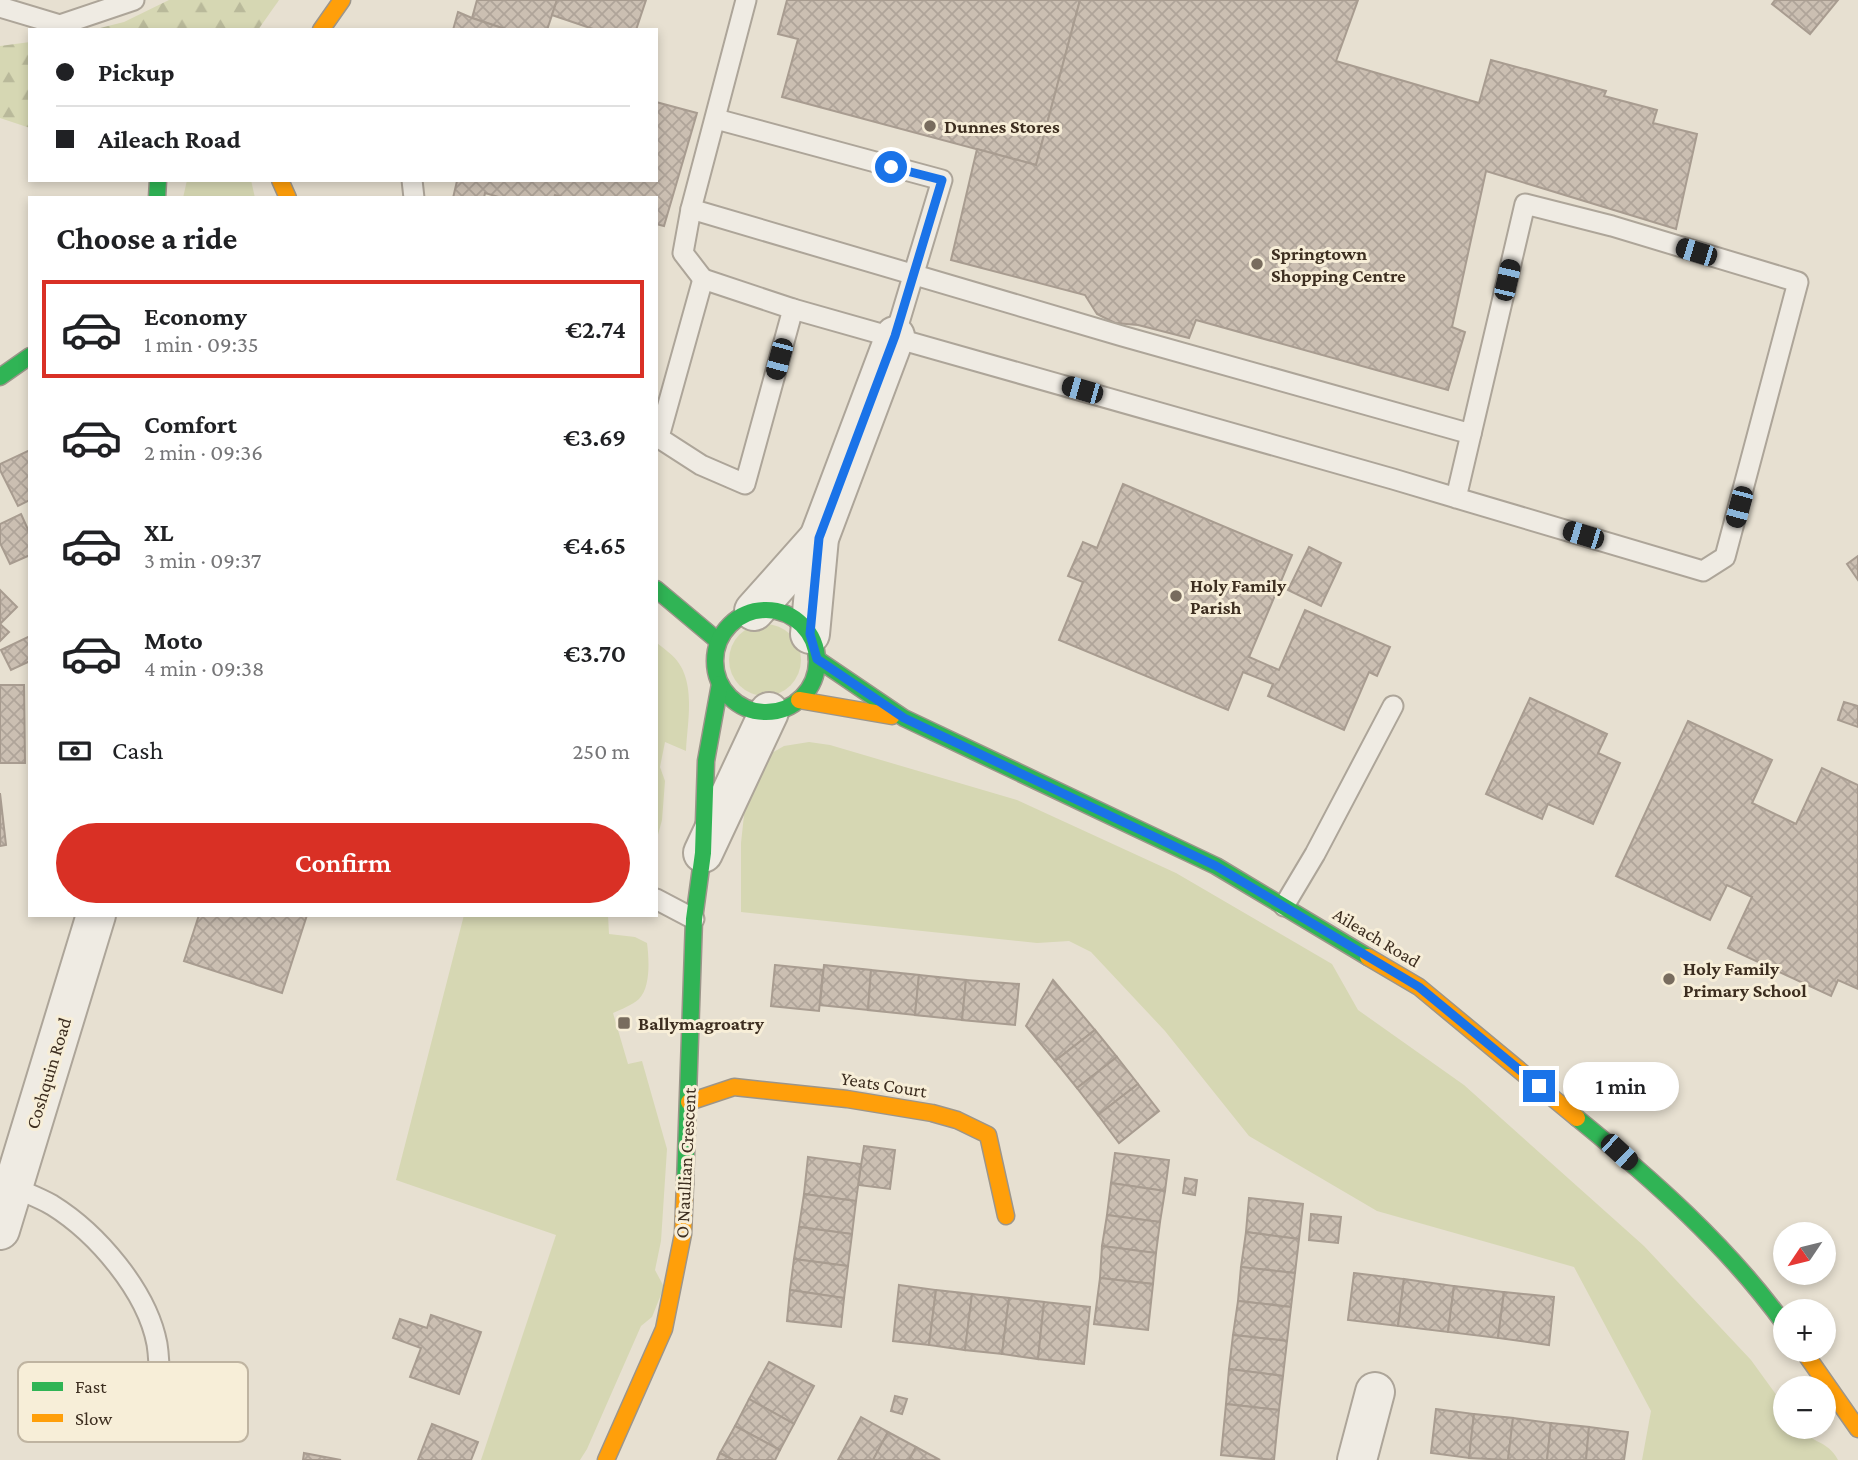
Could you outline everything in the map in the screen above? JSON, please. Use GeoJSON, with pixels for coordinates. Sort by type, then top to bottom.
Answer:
{"type":"FeatureCollection","features":[{"type":"Feature","properties":{"kind":"street"},"geometry":{"type":"LineString","coordinates":[[322,28],[342,0]]}},
{"type":"Feature","properties":{"kind":"street"},"geometry":{"type":"LineString","coordinates":[[819,538],[754,611],[733,621],[718,641],[714,655],[715,670],[720,684],[741,706],[759,712],[784,706],[813,681],[819,538],[895,336]]}},
{"type":"Feature","properties":{"kind":"street"},"geometry":{"type":"LineString","coordinates":[[0,377],[28,357]]}},
{"type":"Feature","properties":{"kind":"street"},"geometry":{"type":"LineString","coordinates":[[658,591],[718,641]]}},
{"type":"Feature","properties":{"kind":"street"},"geometry":{"type":"LineString","coordinates":[[754,611],[776,610],[795,618],[814,646]]}},
{"type":"Feature","properties":{"kind":"street","name":"Aileach Road"},"geometry":{"type":"LineString","coordinates":[[814,646],[904,718],[1216,866],[1419,987],[1619,1152],[1705,1232],[1773,1308]]}},
{"type":"Feature","properties":{"kind":"street","name":"O Naullian Crescent"},"geometry":{"type":"LineString","coordinates":[[606,1460],[664,1329],[683,1234],[694,919],[703,853],[706,761],[720,684]]}},
{"type":"Feature","properties":{"kind":"street","name":"Aileach Road"},"geometry":{"type":"LineString","coordinates":[[784,706],[904,718]]}},
{"type":"Feature","properties":{"kind":"street","name":"O Naullian Crescent"},"geometry":{"type":"LineString","coordinates":[[703,853],[784,706]]}},
{"type":"Feature","properties":{"kind":"street","name":"Coshquin Road"},"geometry":{"type":"LineString","coordinates":[[0,1230],[95,917]]}},
{"type":"Feature","properties":{"kind":"street","name":"Yeats Court"},"geometry":{"type":"LineString","coordinates":[[689,1102],[734,1087],[846,1099],[932,1113],[957,1120],[988,1135],[1006,1216]]}},
{"type":"Feature","properties":{"kind":"street"},"geometry":{"type":"LineString","coordinates":[[1811,1362],[1858,1429]]}},
{"type":"Feature","properties":{"kind":"street"},"geometry":{"type":"LineString","coordinates":[[1357,1460],[1374,1392]]}},
{"type":"Feature","properties":{"kind":"lane"},"geometry":{"type":"LineString","coordinates":[[0,7],[60,25],[134,0]]}},
{"type":"Feature","properties":{"kind":"lane"},"geometry":{"type":"LineString","coordinates":[[746,0],[691,209],[683,253],[703,279],[793,309],[895,336],[1703,571],[1725,557],[1798,282],[1612,226],[1525,204],[1456,498]]}},
{"type":"Feature","properties":{"kind":"lane"},"geometry":{"type":"LineString","coordinates":[[716,119],[942,180],[895,336]]}},
{"type":"Feature","properties":{"kind":"lane"},"geometry":{"type":"LineString","coordinates":[[691,209],[1471,434]]}},
{"type":"Feature","properties":{"kind":"lane"},"geometry":{"type":"LineString","coordinates":[[658,434],[703,279]]}},
{"type":"Feature","properties":{"kind":"lane"},"geometry":{"type":"LineString","coordinates":[[658,438],[701,465],[745,484],[793,309]]}},
{"type":"Feature","properties":{"kind":"lane"},"geometry":{"type":"LineString","coordinates":[[1283,906],[1315,854],[1392,706]]}},
{"type":"Feature","properties":{"kind":"lane"},"geometry":{"type":"LineString","coordinates":[[658,899],[694,919]]}},
{"type":"Feature","properties":{"kind":"lane"},"geometry":{"type":"LineString","coordinates":[[13,1187],[51,1204],[83,1228],[128,1280],[145,1309],[157,1344],[157,1362]]}},
{"type":"Feature","properties":{"kind":"green space"},"geometry":{"type":"Polygon","coordinates":[[[169,0],[279,0],[259,28],[100,28],[124,22],[169,0]]]}},
{"type":"Feature","properties":{"kind":"green space"},"geometry":{"type":"Polygon","coordinates":[[[28,42],[28,127],[0,118],[0,46],[28,42]]]}},
{"type":"Feature","properties":{"kind":"green space"},"geometry":{"type":"Polygon","coordinates":[[[187,182],[251,182],[255,196],[183,196],[187,182]]]}},
{"type":"Feature","properties":{"kind":"green space"},"geometry":{"type":"Polygon","coordinates":[[[765,624],[779,627],[791,634],[798,646],[801,660],[798,674],[791,686],[779,693],[765,696],[751,693],[739,686],[732,674],[729,660],[732,646],[739,634],[751,627],[765,624]]]}},
{"type":"Feature","properties":{"kind":"green space"},"geometry":{"type":"Polygon","coordinates":[[[658,644],[680,665],[689,696],[686,751],[665,742],[660,767],[665,781],[658,835],[658,644]]]}},
{"type":"Feature","properties":{"kind":"green space"},"geometry":{"type":"Polygon","coordinates":[[[809,742],[830,745],[1017,800],[1176,873],[1332,964],[1358,1010],[1464,1085],[1644,1246],[1751,1360],[1773,1390],[1773,1439],[1814,1439],[1829,1448],[1838,1460],[1642,1460],[1651,1411],[1574,1267],[1377,1211],[1249,1136],[1165,1031],[1091,952],[1069,941],[1037,943],[741,912],[741,843],[745,806],[770,754],[784,746],[809,742]]]}},
{"type":"Feature","properties":{"kind":"green space"},"geometry":{"type":"Polygon","coordinates":[[[463,917],[608,917],[609,934],[635,937],[647,943],[648,972],[643,994],[633,1003],[613,1013],[628,1064],[642,1061],[667,1149],[661,1241],[655,1270],[664,1287],[652,1317],[641,1326],[580,1460],[481,1460],[556,1235],[396,1180],[463,917]]]}},
{"type":"Feature","properties":{"kind":"building"},"geometry":{"type":"Polygon","coordinates":[[[477,0],[557,0],[548,28],[502,28],[472,18],[477,0]]]}},
{"type":"Feature","properties":{"kind":"building"},"geometry":{"type":"Polygon","coordinates":[[[557,0],[646,0],[637,28],[590,28],[552,15],[557,0]]]}},
{"type":"Feature","properties":{"kind":"building"},"geometry":{"type":"Polygon","coordinates":[[[787,0],[1080,0],[1036,165],[782,97],[798,39],[778,34],[787,0]]]}},
{"type":"Feature","properties":{"kind":"building"},"geometry":{"type":"Polygon","coordinates":[[[1080,0],[1358,0],[1336,61],[1479,103],[1491,60],[1606,91],[1604,96],[1657,110],[1653,123],[1697,134],[1676,229],[1486,171],[1452,327],[1465,332],[1448,390],[1196,320],[1189,338],[1138,325],[1115,323],[1097,314],[1085,295],[951,260],[977,149],[1036,165],[1080,0]]]}},
{"type":"Feature","properties":{"kind":"building"},"geometry":{"type":"Polygon","coordinates":[[[1775,0],[1838,0],[1810,34],[1772,4],[1775,0]]]}},
{"type":"Feature","properties":{"kind":"building"},"geometry":{"type":"Polygon","coordinates":[[[458,12],[502,28],[454,28],[458,12]]]}},
{"type":"Feature","properties":{"kind":"building"},"geometry":{"type":"Polygon","coordinates":[[[658,103],[697,113],[664,226],[658,224],[658,196],[495,196],[485,193],[484,196],[453,196],[457,182],[658,182],[658,103]]]}},
{"type":"Feature","properties":{"kind":"building"},"geometry":{"type":"Polygon","coordinates":[[[28,451],[28,501],[18,506],[0,470],[0,464],[28,451]]]}},
{"type":"Feature","properties":{"kind":"building","name":"Holy Family Parish"},"geometry":{"type":"Polygon","coordinates":[[[1123,484],[1292,555],[1249,657],[1279,670],[1305,610],[1390,647],[1377,676],[1369,672],[1344,730],[1268,696],[1273,684],[1243,672],[1228,710],[1059,640],[1083,582],[1068,576],[1083,542],[1097,548],[1123,484]]]}},
{"type":"Feature","properties":{"kind":"building"},"geometry":{"type":"Polygon","coordinates":[[[21,514],[28,530],[28,556],[10,564],[0,543],[0,524],[21,514]]]}},
{"type":"Feature","properties":{"kind":"building"},"geometry":{"type":"Polygon","coordinates":[[[1309,547],[1341,563],[1321,606],[1288,590],[1309,547]]]}},
{"type":"Feature","properties":{"kind":"building"},"geometry":{"type":"Polygon","coordinates":[[[1858,556],[1858,580],[1847,564],[1858,556]]]}},
{"type":"Feature","properties":{"kind":"building"},"geometry":{"type":"Polygon","coordinates":[[[0,590],[17,607],[0,624],[0,590]]]}},
{"type":"Feature","properties":{"kind":"building"},"geometry":{"type":"Polygon","coordinates":[[[0,624],[9,632],[0,641],[0,624]]]}},
{"type":"Feature","properties":{"kind":"building"},"geometry":{"type":"Polygon","coordinates":[[[28,637],[28,662],[11,670],[1,650],[28,637]]]}},
{"type":"Feature","properties":{"kind":"building"},"geometry":{"type":"Polygon","coordinates":[[[0,685],[24,685],[25,763],[0,763],[0,685]]]}},
{"type":"Feature","properties":{"kind":"building"},"geometry":{"type":"Polygon","coordinates":[[[1530,698],[1607,734],[1598,753],[1620,763],[1593,824],[1548,804],[1542,819],[1486,794],[1530,698]]]}},
{"type":"Feature","properties":{"kind":"building"},"geometry":{"type":"Polygon","coordinates":[[[1844,702],[1858,706],[1858,727],[1838,720],[1844,702]]]}},
{"type":"Feature","properties":{"kind":"building"},"geometry":{"type":"Polygon","coordinates":[[[1688,721],[1772,760],[1752,803],[1796,824],[1822,768],[1858,785],[1858,989],[1838,980],[1831,996],[1728,948],[1752,897],[1727,885],[1710,920],[1616,876],[1688,721]]]}},
{"type":"Feature","properties":{"kind":"building"},"geometry":{"type":"Polygon","coordinates":[[[0,793],[6,845],[0,846],[0,793]]]}},
{"type":"Feature","properties":{"kind":"building"},"geometry":{"type":"Polygon","coordinates":[[[198,917],[306,917],[282,993],[184,961],[198,917]]]}},
{"type":"Feature","properties":{"kind":"building"},"geometry":{"type":"Polygon","coordinates":[[[775,965],[823,970],[819,1011],[771,1006],[775,965]]]}},
{"type":"Feature","properties":{"kind":"building"},"geometry":{"type":"Polygon","coordinates":[[[824,965],[871,970],[868,1010],[820,1005],[824,965]]]}},
{"type":"Feature","properties":{"kind":"building"},"geometry":{"type":"Polygon","coordinates":[[[871,970],[919,975],[915,1015],[868,1010],[871,970]]]}},
{"type":"Feature","properties":{"kind":"building"},"geometry":{"type":"Polygon","coordinates":[[[919,975],[966,980],[962,1020],[915,1015],[919,975]]]}},
{"type":"Feature","properties":{"kind":"building"},"geometry":{"type":"Polygon","coordinates":[[[966,980],[1019,984],[1015,1025],[962,1020],[966,980]]]}},
{"type":"Feature","properties":{"kind":"building"},"geometry":{"type":"Polygon","coordinates":[[[1053,980],[1095,1030],[1055,1061],[1026,1026],[1053,980]]]}},
{"type":"Feature","properties":{"kind":"building"},"geometry":{"type":"Polygon","coordinates":[[[1095,1030],[1117,1057],[1077,1088],[1055,1061],[1095,1030]]]}},
{"type":"Feature","properties":{"kind":"building"},"geometry":{"type":"Polygon","coordinates":[[[1117,1057],[1138,1084],[1098,1115],[1077,1088],[1117,1057]]]}},
{"type":"Feature","properties":{"kind":"building"},"geometry":{"type":"Polygon","coordinates":[[[1138,1084],[1159,1111],[1119,1143],[1098,1115],[1138,1084]]]}},
{"type":"Feature","properties":{"kind":"building"},"geometry":{"type":"Polygon","coordinates":[[[864,1146],[895,1150],[890,1189],[858,1185],[864,1146]]]}},
{"type":"Feature","properties":{"kind":"building"},"geometry":{"type":"Polygon","coordinates":[[[1115,1153],[1169,1160],[1165,1191],[1111,1183],[1115,1153]]]}},
{"type":"Feature","properties":{"kind":"building"},"geometry":{"type":"Polygon","coordinates":[[[808,1157],[861,1164],[856,1201],[804,1194],[808,1157]]]}},
{"type":"Feature","properties":{"kind":"building"},"geometry":{"type":"Polygon","coordinates":[[[1185,1178],[1197,1180],[1195,1195],[1183,1193],[1185,1178]]]}},
{"type":"Feature","properties":{"kind":"building"},"geometry":{"type":"Polygon","coordinates":[[[1111,1183],[1165,1191],[1160,1222],[1107,1215],[1111,1183]]]}},
{"type":"Feature","properties":{"kind":"building"},"geometry":{"type":"Polygon","coordinates":[[[804,1194],[856,1201],[852,1234],[799,1227],[804,1194]]]}},
{"type":"Feature","properties":{"kind":"building"},"geometry":{"type":"Polygon","coordinates":[[[1249,1198],[1303,1204],[1299,1239],[1246,1232],[1249,1198]]]}},
{"type":"Feature","properties":{"kind":"building"},"geometry":{"type":"Polygon","coordinates":[[[1311,1214],[1341,1217],[1338,1243],[1309,1240],[1311,1214]]]}},
{"type":"Feature","properties":{"kind":"building"},"geometry":{"type":"Polygon","coordinates":[[[1107,1215],[1160,1222],[1156,1253],[1102,1246],[1107,1215]]]}},
{"type":"Feature","properties":{"kind":"building"},"geometry":{"type":"Polygon","coordinates":[[[799,1227],[852,1234],[848,1266],[794,1259],[799,1227]]]}},
{"type":"Feature","properties":{"kind":"building"},"geometry":{"type":"Polygon","coordinates":[[[1246,1232],[1299,1239],[1295,1273],[1241,1267],[1246,1232]]]}},
{"type":"Feature","properties":{"kind":"building"},"geometry":{"type":"Polygon","coordinates":[[[1102,1246],[1156,1253],[1153,1284],[1100,1278],[1102,1246]]]}},
{"type":"Feature","properties":{"kind":"building"},"geometry":{"type":"Polygon","coordinates":[[[794,1259],[848,1266],[844,1298],[790,1290],[794,1259]]]}},
{"type":"Feature","properties":{"kind":"building"},"geometry":{"type":"Polygon","coordinates":[[[1241,1267],[1295,1273],[1291,1307],[1238,1301],[1241,1267]]]}},
{"type":"Feature","properties":{"kind":"building"},"geometry":{"type":"Polygon","coordinates":[[[1354,1273],[1404,1279],[1398,1326],[1348,1320],[1354,1273]]]}},
{"type":"Feature","properties":{"kind":"building"},"geometry":{"type":"Polygon","coordinates":[[[1100,1278],[1153,1284],[1148,1330],[1094,1324],[1100,1278]]]}},
{"type":"Feature","properties":{"kind":"building"},"geometry":{"type":"Polygon","coordinates":[[[1404,1279],[1454,1286],[1448,1332],[1398,1326],[1404,1279]]]}},
{"type":"Feature","properties":{"kind":"building"},"geometry":{"type":"Polygon","coordinates":[[[899,1285],[936,1290],[929,1345],[893,1341],[899,1285]]]}},
{"type":"Feature","properties":{"kind":"building"},"geometry":{"type":"Polygon","coordinates":[[[1454,1286],[1504,1292],[1498,1338],[1448,1332],[1454,1286]]]}},
{"type":"Feature","properties":{"kind":"building"},"geometry":{"type":"Polygon","coordinates":[[[790,1290],[844,1298],[841,1327],[787,1321],[790,1290]]]}},
{"type":"Feature","properties":{"kind":"building"},"geometry":{"type":"Polygon","coordinates":[[[936,1290],[972,1294],[965,1350],[929,1345],[936,1290]]]}},
{"type":"Feature","properties":{"kind":"building"},"geometry":{"type":"Polygon","coordinates":[[[1504,1292],[1554,1297],[1549,1345],[1498,1338],[1504,1292]]]}},
{"type":"Feature","properties":{"kind":"building"},"geometry":{"type":"Polygon","coordinates":[[[972,1294],[1009,1298],[1002,1354],[965,1350],[972,1294]]]}},
{"type":"Feature","properties":{"kind":"building"},"geometry":{"type":"Polygon","coordinates":[[[1009,1298],[1044,1302],[1038,1359],[1002,1354],[1009,1298]]]}},
{"type":"Feature","properties":{"kind":"building"},"geometry":{"type":"Polygon","coordinates":[[[1238,1301],[1291,1307],[1287,1341],[1233,1335],[1238,1301]]]}},
{"type":"Feature","properties":{"kind":"building"},"geometry":{"type":"Polygon","coordinates":[[[1044,1302],[1090,1307],[1084,1364],[1038,1359],[1044,1302]]]}},
{"type":"Feature","properties":{"kind":"building"},"geometry":{"type":"Polygon","coordinates":[[[431,1315],[481,1332],[459,1394],[410,1377],[421,1348],[393,1338],[400,1319],[427,1328],[431,1315]]]}},
{"type":"Feature","properties":{"kind":"building"},"geometry":{"type":"Polygon","coordinates":[[[1233,1335],[1287,1341],[1283,1376],[1229,1369],[1233,1335]]]}},
{"type":"Feature","properties":{"kind":"building"},"geometry":{"type":"Polygon","coordinates":[[[769,1362],[814,1386],[794,1424],[749,1399],[769,1362]]]}},
{"type":"Feature","properties":{"kind":"building"},"geometry":{"type":"Polygon","coordinates":[[[1229,1369],[1283,1376],[1279,1410],[1226,1404],[1229,1369]]]}},
{"type":"Feature","properties":{"kind":"building"},"geometry":{"type":"Polygon","coordinates":[[[895,1396],[907,1399],[902,1414],[891,1411],[895,1396]]]}},
{"type":"Feature","properties":{"kind":"building"},"geometry":{"type":"Polygon","coordinates":[[[749,1399],[794,1424],[780,1450],[735,1426],[749,1399]]]}},
{"type":"Feature","properties":{"kind":"building"},"geometry":{"type":"Polygon","coordinates":[[[1226,1404],[1279,1410],[1274,1460],[1221,1455],[1226,1404]]]}},
{"type":"Feature","properties":{"kind":"building"},"geometry":{"type":"Polygon","coordinates":[[[1436,1409],[1474,1414],[1469,1458],[1431,1453],[1436,1409]]]}},
{"type":"Feature","properties":{"kind":"building"},"geometry":{"type":"Polygon","coordinates":[[[1474,1414],[1513,1418],[1508,1460],[1469,1458],[1474,1414]]]}},
{"type":"Feature","properties":{"kind":"building"},"geometry":{"type":"Polygon","coordinates":[[[861,1417],[888,1432],[873,1460],[838,1460],[861,1417]]]}},
{"type":"Feature","properties":{"kind":"building"},"geometry":{"type":"Polygon","coordinates":[[[1513,1418],[1551,1423],[1547,1460],[1508,1460],[1513,1418]]]}},
{"type":"Feature","properties":{"kind":"building"},"geometry":{"type":"Polygon","coordinates":[[[1551,1423],[1589,1427],[1586,1460],[1547,1460],[1551,1423]]]}},
{"type":"Feature","properties":{"kind":"building"},"geometry":{"type":"Polygon","coordinates":[[[432,1424],[478,1442],[471,1460],[418,1460],[432,1424]]]}},
{"type":"Feature","properties":{"kind":"building"},"geometry":{"type":"Polygon","coordinates":[[[735,1426],[780,1450],[775,1460],[733,1460],[720,1453],[735,1426]]]}},
{"type":"Feature","properties":{"kind":"building"},"geometry":{"type":"Polygon","coordinates":[[[1589,1427],[1628,1432],[1624,1460],[1586,1460],[1589,1427]]]}},
{"type":"Feature","properties":{"kind":"building"},"geometry":{"type":"Polygon","coordinates":[[[888,1432],[916,1447],[909,1460],[873,1460],[888,1432]]]}},
{"type":"Feature","properties":{"kind":"building"},"geometry":{"type":"Polygon","coordinates":[[[916,1447],[940,1460],[909,1460],[916,1447]]]}},
{"type":"Feature","properties":{"kind":"building"},"geometry":{"type":"Polygon","coordinates":[[[304,1453],[341,1460],[303,1460],[304,1453]]]}},
{"type":"Feature","properties":{"kind":"building"},"geometry":{"type":"Polygon","coordinates":[[[720,1453],[733,1460],[717,1460],[720,1453]]]}},
{"type":"Feature","properties":{"kind":"traffic: fast"},"geometry":{"type":"LineString","coordinates":[[157,196],[158,182]]}},
{"type":"Feature","properties":{"kind":"traffic: fast"},"geometry":{"type":"LineString","coordinates":[[0,377],[28,357]]}},
{"type":"Feature","properties":{"kind":"traffic: fast"},"geometry":{"type":"LineString","coordinates":[[658,591],[718,641]]}},
{"type":"Feature","properties":{"kind":"traffic: fast"},"geometry":{"type":"LineString","coordinates":[[766,610],[786,614],[802,625],[813,641],[817,661],[813,681],[802,697],[786,708],[766,712],[746,708],[730,697],[719,681],[715,661],[719,641],[730,625],[746,614],[766,610]]}},
{"type":"Feature","properties":{"kind":"traffic: fast"},"geometry":{"type":"LineString","coordinates":[[817,659],[904,718],[1216,866],[1368,957]]}},
{"type":"Feature","properties":{"kind":"traffic: fast"},"geometry":{"type":"LineString","coordinates":[[685,1184],[694,919],[703,853],[706,761],[720,684]]}},
{"type":"Feature","properties":{"kind":"traffic: fast"},"geometry":{"type":"LineString","coordinates":[[1577,1118],[1688,1215],[1739,1268],[1773,1309]]}},
{"type":"Feature","properties":{"kind":"traffic: slow"},"geometry":{"type":"LineString","coordinates":[[322,28],[342,0]]}},
{"type":"Feature","properties":{"kind":"traffic: slow"},"geometry":{"type":"LineString","coordinates":[[281,182],[287,196]]}},
{"type":"Feature","properties":{"kind":"traffic: slow"},"geometry":{"type":"LineString","coordinates":[[799,700],[892,716]]}},
{"type":"Feature","properties":{"kind":"traffic: slow"},"geometry":{"type":"LineString","coordinates":[[1368,957],[1419,987],[1577,1118]]}},
{"type":"Feature","properties":{"kind":"traffic: slow"},"geometry":{"type":"LineString","coordinates":[[689,1102],[734,1087],[847,1099],[932,1113],[957,1120],[988,1135],[1006,1216]]}},
{"type":"Feature","properties":{"kind":"traffic: slow"},"geometry":{"type":"LineString","coordinates":[[606,1460],[664,1329],[683,1234],[685,1184]]}},
{"type":"Feature","properties":{"kind":"traffic: slow"},"geometry":{"type":"LineString","coordinates":[[1811,1362],[1858,1429]]}},
{"type":"Feature","properties":{"kind":"place","name":"Dunnes Stores"},"geometry":{"type":"Point","coordinates":[930,126]}},
{"type":"Feature","properties":{"kind":"place","name":"Springtown Shopping Centre"},"geometry":{"type":"Point","coordinates":[1257,264]}},
{"type":"Feature","properties":{"kind":"place","name":"Holy Family Parish"},"geometry":{"type":"Point","coordinates":[1176,596]}},
{"type":"Feature","properties":{"kind":"place","name":"Holy Family Primary School"},"geometry":{"type":"Point","coordinates":[1669,979]}},
{"type":"Feature","properties":{"kind":"place","name":"Ballymagroatry"},"geometry":{"type":"Point","coordinates":[624,1023]}},
{"type":"Feature","properties":{"kind":"route"},"geometry":{"type":"LineString","coordinates":[[891,167],[942,180],[895,336],[819,538],[810,634],[817,659],[904,718],[1216,866],[1419,987],[1539,1086]]}}]}
